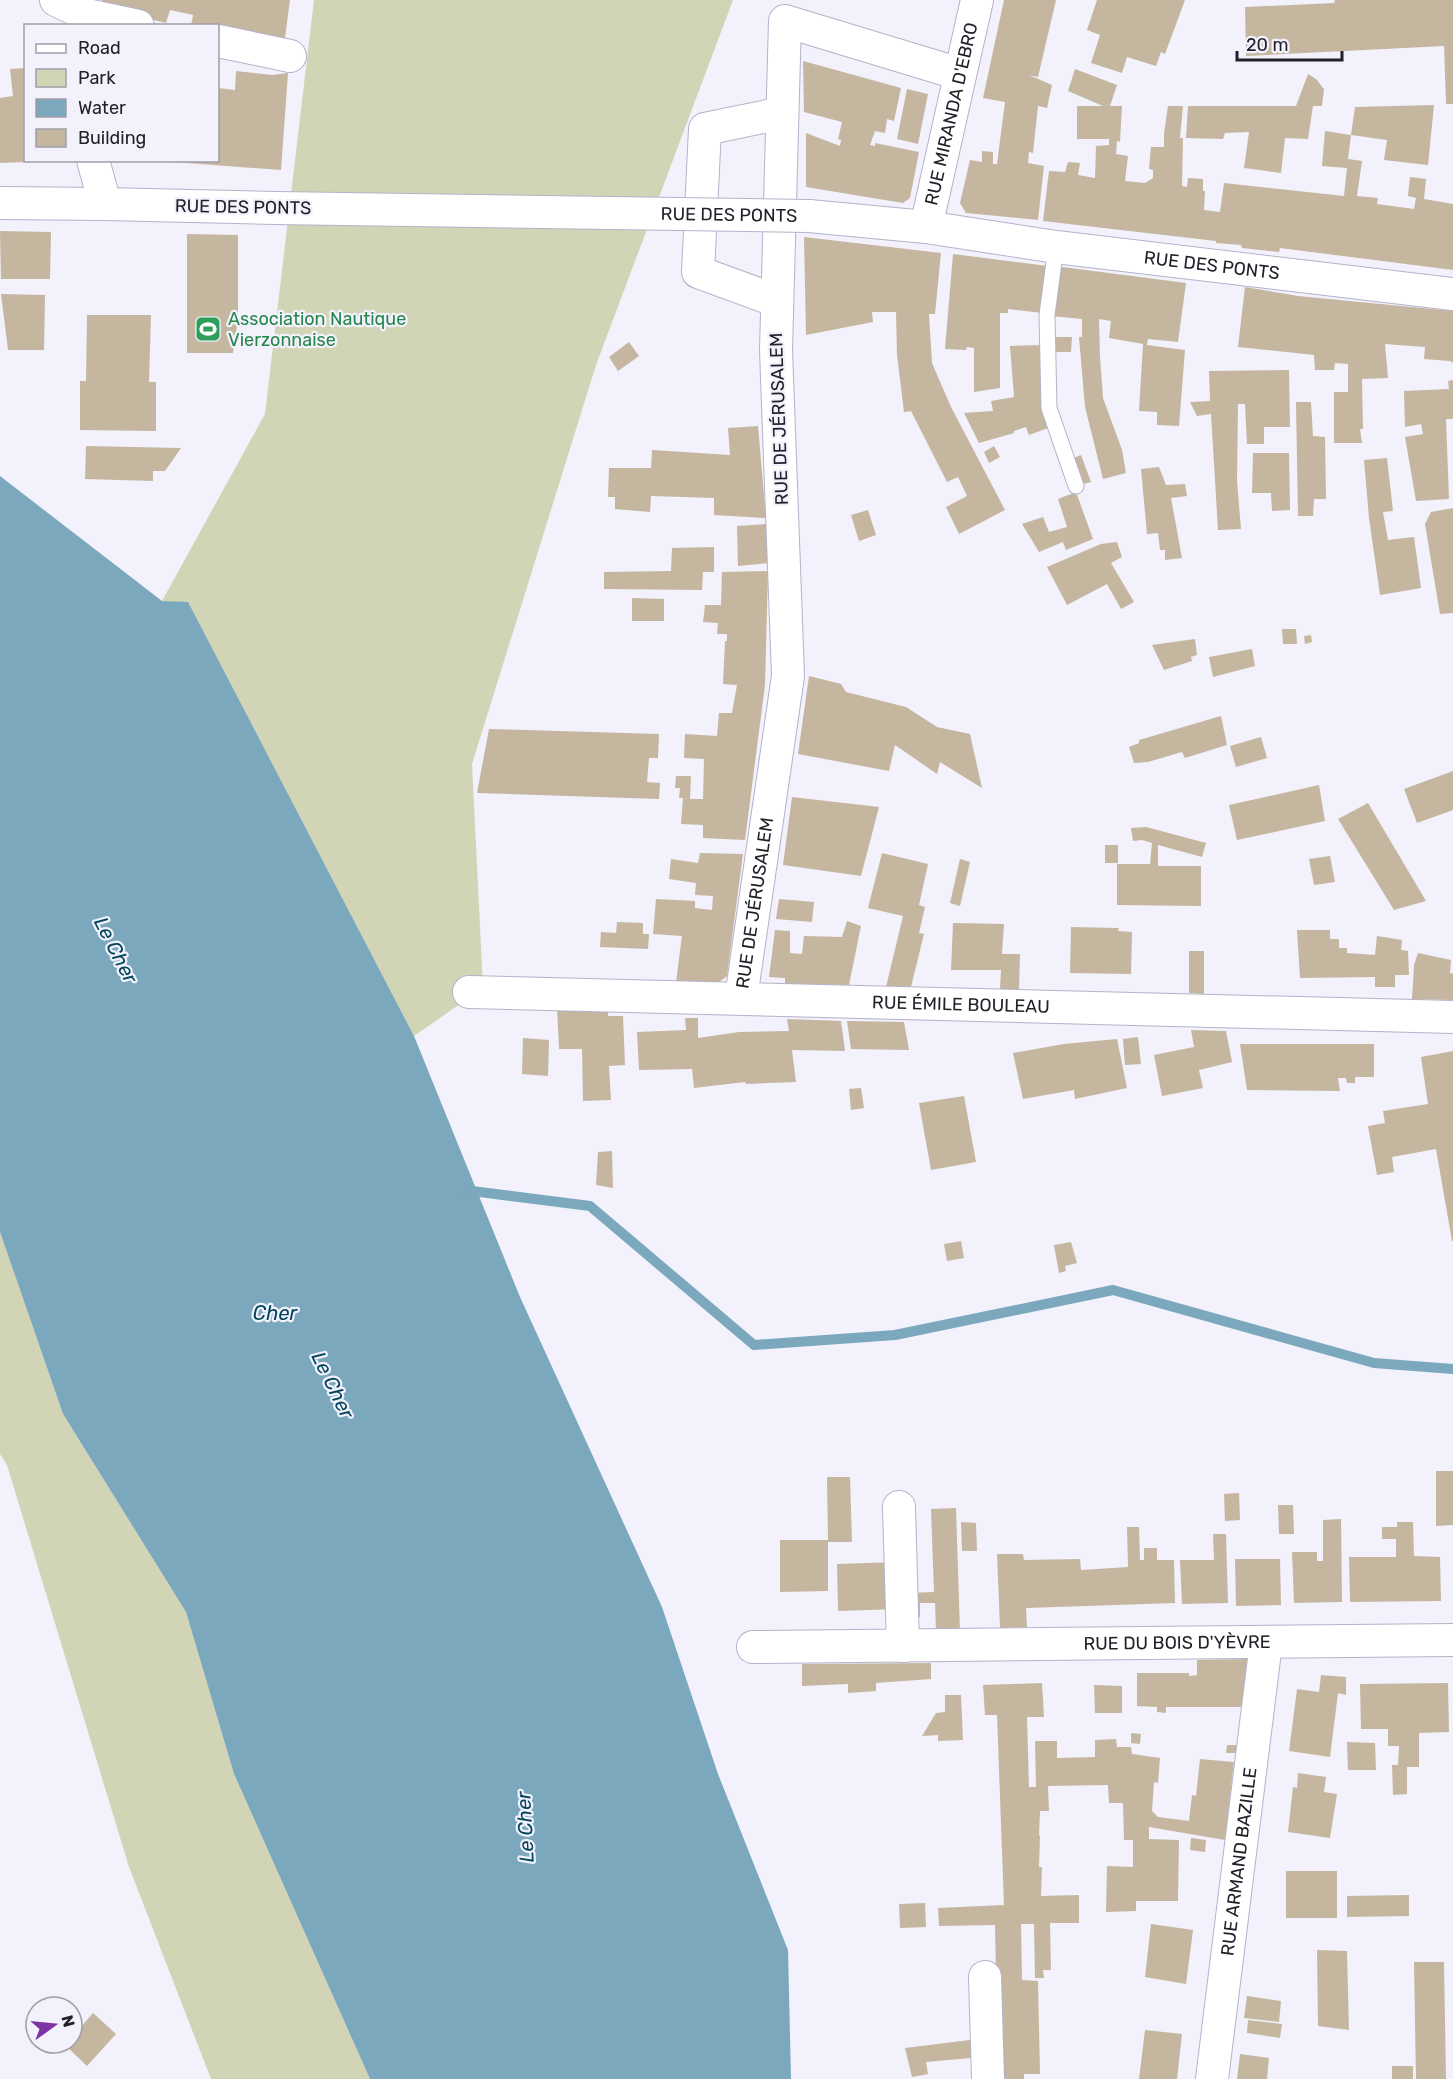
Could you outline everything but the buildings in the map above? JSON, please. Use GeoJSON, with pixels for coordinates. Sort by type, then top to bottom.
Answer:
{"type":"FeatureCollection","features":[{"type":"Feature","properties":{"kind":"street"},"geometry":{"type":"LineString","coordinates":[[56,0],[88,14],[130,24]]}},
{"type":"Feature","properties":{"kind":"street","name":"RUE MIRANDA D'EBRO"},"geometry":{"type":"LineString","coordinates":[[926,227],[977,0]]}},
{"type":"Feature","properties":{"kind":"street","name":"RUE DE JÉRUSALEM"},"geometry":{"type":"LineString","coordinates":[[741,998],[788,676],[776,350],[785,21],[960,74]]}},
{"type":"Feature","properties":{"kind":"street"},"geometry":{"type":"LineString","coordinates":[[219,41],[290,56]]}},
{"type":"Feature","properties":{"kind":"street"},"geometry":{"type":"LineString","coordinates":[[777,300],[698,272],[705,129],[782,113]]}},
{"type":"Feature","properties":{"kind":"street"},"geometry":{"type":"LineString","coordinates":[[94,162],[105,204]]}},
{"type":"Feature","properties":{"kind":"street","name":"RUE DES PONTS"},"geometry":{"type":"LineString","coordinates":[[0,203],[809,216],[926,227],[1056,247],[1453,294]]}},
{"type":"Feature","properties":{"kind":"street","name":"RUE ÉMILE BOULEAU"},"geometry":{"type":"LineString","coordinates":[[469,992],[1453,1017]]}},
{"type":"Feature","properties":{"kind":"street"},"geometry":{"type":"LineString","coordinates":[[899,1508],[903,1646]]}},
{"type":"Feature","properties":{"kind":"street","name":"RUE DU BOIS D'YÈVRE"},"geometry":{"type":"LineString","coordinates":[[753,1647],[1453,1640]]}},
{"type":"Feature","properties":{"kind":"street","name":"RUE ARMAND BAZILLE"},"geometry":{"type":"LineString","coordinates":[[1212,2079],[1266,1643]]}},
{"type":"Feature","properties":{"kind":"street"},"geometry":{"type":"LineString","coordinates":[[985,1977],[988,2079]]}},
{"type":"Feature","properties":{"kind":"lane"},"geometry":{"type":"LineString","coordinates":[[1056,247],[1047,315],[1049,408],[1076,486]]}},
{"type":"Feature","properties":{"kind":"green space"},"geometry":{"type":"Polygon","coordinates":[[[314,0],[733,0],[596,365],[472,764],[483,988],[414,1036],[188,603],[162,601],[265,414],[314,0]]]}},
{"type":"Feature","properties":{"kind":"green space"},"geometry":{"type":"Polygon","coordinates":[[[0,1232],[63,1414],[186,1612],[234,1774],[370,2079],[211,2079],[129,1867],[7,1465],[0,1454],[0,1232]]]}},
{"type":"Feature","properties":{"kind":"water","name":"Cher"},"geometry":{"type":"Polygon","coordinates":[[[0,476],[162,601],[188,602],[414,1036],[520,1297],[662,1607],[718,1774],[788,1950],[791,2079],[370,2079],[234,1774],[186,1612],[63,1414],[0,1232],[0,476]]]}},
{"type":"Feature","properties":{"kind":"waterway"},"geometry":{"type":"LineString","coordinates":[[464,1190],[590,1206],[754,1345],[895,1335],[1113,1290],[1374,1363],[1453,1369]]}},
{"type":"Feature","properties":{"kind":"place","name":"Association Nautique Vierzonnaise"},"geometry":{"type":"Point","coordinates":[208,329]}},
{"type":"Feature","properties":{"kind":"water label","name":"Le Cher"},"geometry":{"type":"Point","coordinates":[116,950]}},
{"type":"Feature","properties":{"kind":"water label","name":"Le Cher"},"geometry":{"type":"Point","coordinates":[333,1385]}},
{"type":"Feature","properties":{"kind":"water label","name":"Le Cher"},"geometry":{"type":"Point","coordinates":[525,1827]}}]}
